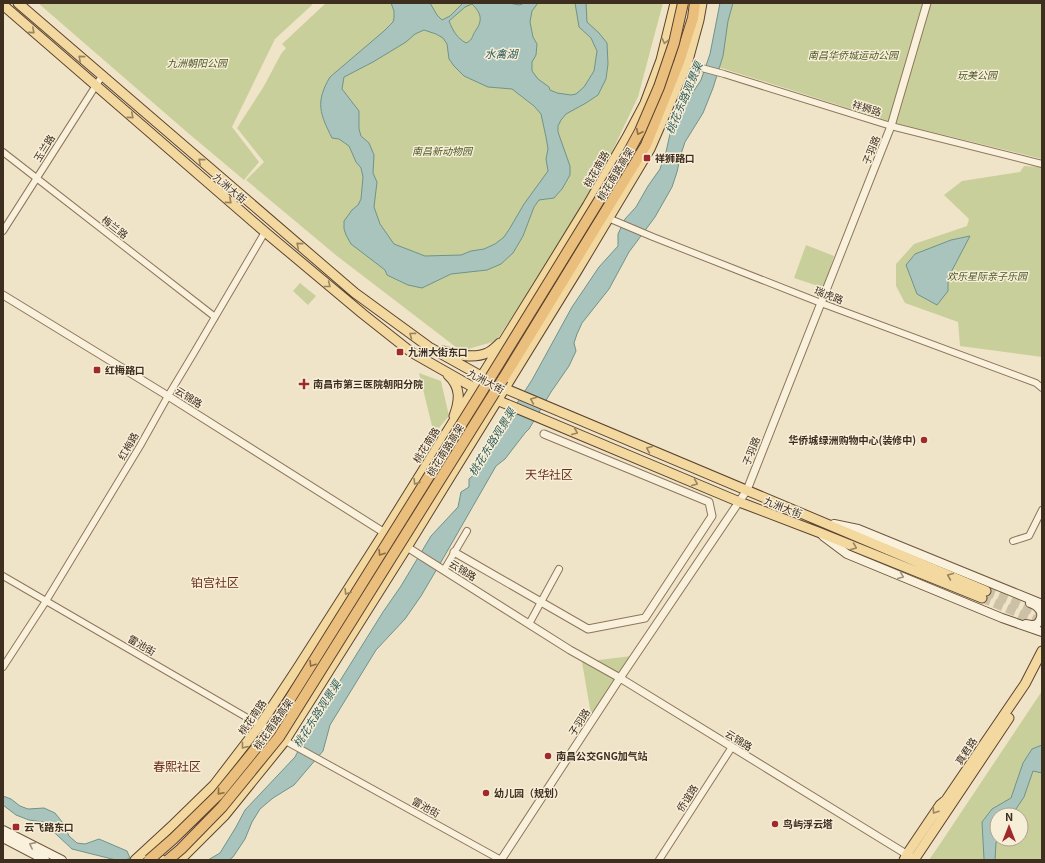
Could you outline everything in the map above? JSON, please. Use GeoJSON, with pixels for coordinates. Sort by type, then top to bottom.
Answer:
{"type":"FeatureCollection","features":[{"type":"Feature","properties":{"kind":"highway","name":"桃花南路高架"},"geometry":{"type":"LineString","coordinates":[[149,860],[174,839],[218,795],[270,731],[479,396],[627,155],[640,131],[659,87],[674,43],[683,3]]}},
{"type":"Feature","properties":{"kind":"highway","name":"桃花南路高架"},"geometry":{"type":"LineString","coordinates":[[168,860],[181,849],[222,807],[282,739],[504,379],[646,145],[679,62],[693,18],[695,3]]}},
{"type":"Feature","properties":{"kind":"main road","name":"九洲大街"},"geometry":{"type":"LineString","coordinates":[[3,5],[265,232],[411,352],[498,400],[739,502],[984,594],[822,522],[505,388],[482,377],[429,347],[355,293],[18,3]]}},
{"type":"Feature","properties":{"kind":"main road","name":"桃花南路"},"geometry":{"type":"LineString","coordinates":[[135,860],[214,785],[260,725],[384,533],[505,340],[587,206],[627,137],[645,103],[661,60],[675,3]]}},
{"type":"Feature","properties":{"kind":"main road"},"geometry":{"type":"LineString","coordinates":[[180,860],[225,815],[282,739],[410,549],[487,418],[650,149],[687,64],[702,3]]}},
{"type":"Feature","properties":{"kind":"main road"},"geometry":{"type":"LineString","coordinates":[[429,347],[456,355],[472,356],[487,353],[505,340]]}},
{"type":"Feature","properties":{"kind":"main road"},"geometry":{"type":"LineString","coordinates":[[411,352],[449,376],[455,383],[459,392],[459,398],[450,428]]}},
{"type":"Feature","properties":{"kind":"main road"},"geometry":{"type":"LineString","coordinates":[[487,418],[499,409],[513,406]]}},
{"type":"Feature","properties":{"kind":"main road"},"geometry":{"type":"LineString","coordinates":[[822,522],[858,529],[1042,604]]}},
{"type":"Feature","properties":{"kind":"main road"},"geometry":{"type":"LineString","coordinates":[[818,532],[847,554],[1002,618],[1042,632]]}},
{"type":"Feature","properties":{"kind":"main road"},"geometry":{"type":"LineString","coordinates":[[1002,618],[1032,625],[1036,624],[1041,617],[1041,612],[1039,609],[1017,597],[1013,592]]}},
{"type":"Feature","properties":{"kind":"main road","name":"真君路"},"geometry":{"type":"LineString","coordinates":[[905,857],[940,805],[946,800],[1025,684],[1042,651]]}},
{"type":"Feature","properties":{"kind":"main road","name":"真君路"},"geometry":{"type":"LineString","coordinates":[[914,860],[1029,688],[1042,664]]}},
{"type":"Feature","properties":{"kind":"main road"},"geometry":{"type":"LineString","coordinates":[[3,830],[62,860]]}},
{"type":"Feature","properties":{"kind":"main road"},"geometry":{"type":"LineString","coordinates":[[3,838],[45,860]]}},
{"type":"Feature","properties":{"kind":"main road"},"geometry":{"type":"LineString","coordinates":[[147,849],[162,860]]}},
{"type":"Feature","properties":{"kind":"street","name":"子羽路"},"geometry":{"type":"LineString","coordinates":[[501,860],[620,678],[747,490],[891,126],[927,3]]}},
{"type":"Feature","properties":{"kind":"street","name":"祥狮路"},"geometry":{"type":"LineString","coordinates":[[687,64],[891,126],[1042,164]]}},
{"type":"Feature","properties":{"kind":"street","name":"玉兰路"},"geometry":{"type":"LineString","coordinates":[[3,231],[102,76]]}},
{"type":"Feature","properties":{"kind":"street","name":"梅兰路"},"geometry":{"type":"LineString","coordinates":[[3,152],[215,317]]}},
{"type":"Feature","properties":{"kind":"street","name":"瑞虎路"},"geometry":{"type":"LineString","coordinates":[[608,218],[619,224],[821,303],[1036,384],[1042,388]]}},
{"type":"Feature","properties":{"kind":"street","name":"红梅路"},"geometry":{"type":"LineString","coordinates":[[3,667],[46,601],[140,446],[265,232]]}},
{"type":"Feature","properties":{"kind":"street","name":"云锦路"},"geometry":{"type":"LineString","coordinates":[[3,295],[168,396],[570,650],[620,678],[905,857],[914,860]]}},
{"type":"Feature","properties":{"kind":"street"},"geometry":{"type":"LineString","coordinates":[[454,552],[588,629],[645,618],[712,516],[709,502],[544,434]]}},
{"type":"Feature","properties":{"kind":"street"},"geometry":{"type":"LineString","coordinates":[[731,513],[741,508],[750,506]]}},
{"type":"Feature","properties":{"kind":"street"},"geometry":{"type":"LineString","coordinates":[[1013,541],[1030,536],[1042,510]]}},
{"type":"Feature","properties":{"kind":"street"},"geometry":{"type":"LineString","coordinates":[[442,569],[467,531]]}},
{"type":"Feature","properties":{"kind":"street"},"geometry":{"type":"LineString","coordinates":[[529,624],[559,570]]}},
{"type":"Feature","properties":{"kind":"street","name":"雷池街"},"geometry":{"type":"LineString","coordinates":[[3,576],[270,731]]}},
{"type":"Feature","properties":{"kind":"street","name":"雷池街"},"geometry":{"type":"LineString","coordinates":[[282,739],[501,860]]}},
{"type":"Feature","properties":{"kind":"street","name":"侨谊路"},"geometry":{"type":"LineString","coordinates":[[659,860],[732,747]]}},
{"type":"Feature","properties":{"kind":"green space","name":"九洲朝阳公园"},"geometry":{"type":"Polygon","coordinates":[[[38,3],[312,3],[312,5],[275,39],[232,127],[259,162],[244,180],[38,3]]]}},
{"type":"Feature","properties":{"kind":"green space","name":"南昌新动物园"},"geometry":{"type":"Polygon","coordinates":[[[326,3],[663,3],[638,97],[607,162],[538,278],[496,341],[461,351],[337,256],[246,180],[264,162],[237,128],[286,48],[282,44],[326,3]]]}},
{"type":"Feature","properties":{"kind":"green space","name":"南昌华侨城运动公园"},"geometry":{"type":"Polygon","coordinates":[[[728,3],[924,3],[889,121],[715,66],[728,3]]]}},
{"type":"Feature","properties":{"kind":"green space","name":"玩美公园"},"geometry":{"type":"Polygon","coordinates":[[[930,3],[1042,3],[1042,159],[896,123],[930,3]]]}},
{"type":"Feature","properties":{"kind":"green space","name":"欢乐星际亲子乐园"},"geometry":{"type":"Polygon","coordinates":[[[1024,166],[1042,167],[1042,357],[960,346],[958,322],[905,303],[896,286],[896,264],[914,244],[967,226],[969,219],[944,195],[962,181],[1020,172],[1024,166]]]}},
{"type":"Feature","properties":{"kind":"green space"},"geometry":{"type":"Polygon","coordinates":[[[806,245],[834,256],[824,288],[794,278],[806,245]]]}},
{"type":"Feature","properties":{"kind":"green space"},"geometry":{"type":"Polygon","coordinates":[[[300,283],[316,296],[308,305],[293,291],[300,283]]]}},
{"type":"Feature","properties":{"kind":"green space"},"geometry":{"type":"Polygon","coordinates":[[[419,373],[441,381],[449,416],[434,434],[419,373]]]}},
{"type":"Feature","properties":{"kind":"green space"},"geometry":{"type":"Polygon","coordinates":[[[640,655],[593,726],[582,662],[640,655]]]}},
{"type":"Feature","properties":{"kind":"green space"},"geometry":{"type":"Polygon","coordinates":[[[1042,691],[1042,860],[929,860],[1042,691]]]}},
{"type":"Feature","properties":{"kind":"water","name":"水禽湖"},"geometry":{"type":"Polygon","coordinates":[[[391,3],[430,3],[437,15],[442,20],[450,16],[463,3],[509,3],[519,5],[525,3],[538,3],[532,11],[530,22],[533,37],[537,44],[536,55],[532,62],[532,71],[538,79],[549,87],[550,90],[557,93],[571,95],[576,94],[584,87],[594,71],[597,51],[591,38],[579,27],[575,3],[586,3],[587,22],[607,43],[608,64],[606,79],[598,95],[566,114],[558,126],[558,132],[570,166],[570,175],[562,189],[554,198],[539,200],[534,207],[523,236],[513,253],[501,264],[487,270],[451,274],[422,288],[408,285],[387,275],[385,270],[351,244],[344,229],[344,221],[352,210],[358,205],[361,199],[363,177],[361,168],[356,162],[349,146],[339,139],[332,138],[322,115],[321,108],[322,94],[330,77],[393,22],[394,11],[391,3]],[[472,4],[465,7],[449,21],[456,34],[466,43],[469,42],[480,23],[479,14],[472,4]],[[424,30],[415,34],[406,42],[373,62],[344,77],[342,89],[359,111],[359,129],[361,136],[369,143],[374,155],[373,173],[377,182],[374,207],[380,224],[394,244],[425,256],[461,255],[471,251],[484,249],[495,244],[504,237],[524,204],[548,171],[546,159],[548,149],[541,114],[534,106],[512,89],[488,87],[464,76],[449,59],[447,44],[443,38],[424,30]]]}},
{"type":"Feature","properties":{"kind":"water"},"geometry":{"type":"Polygon","coordinates":[[[720,3],[733,3],[728,21],[723,56],[703,113],[685,142],[672,187],[655,217],[629,252],[609,289],[582,323],[574,343],[576,351],[569,366],[551,392],[529,429],[505,459],[496,466],[421,596],[405,619],[376,650],[330,725],[323,751],[294,785],[273,798],[260,809],[252,822],[245,839],[233,857],[229,860],[208,860],[220,853],[245,810],[295,757],[308,732],[431,536],[458,507],[461,492],[469,487],[469,479],[477,472],[481,461],[488,453],[494,441],[503,432],[504,423],[532,380],[572,307],[599,267],[618,246],[618,234],[625,219],[636,207],[660,169],[666,152],[672,125],[701,80],[710,54],[720,3]]]}},
{"type":"Feature","properties":{"kind":"water"},"geometry":{"type":"Polygon","coordinates":[[[970,236],[948,278],[948,291],[937,305],[917,294],[906,265],[915,254],[951,240],[970,236]]]}},
{"type":"Feature","properties":{"kind":"water"},"geometry":{"type":"Polygon","coordinates":[[[1042,745],[1042,773],[1033,771],[1024,797],[1017,807],[995,807],[1011,798],[1023,763],[1032,749],[1042,745]]]}},
{"type":"Feature","properties":{"kind":"water"},"geometry":{"type":"Polygon","coordinates":[[[3,796],[28,809],[44,808],[55,813],[63,823],[69,836],[77,843],[85,844],[99,839],[127,851],[130,858],[125,860],[116,860],[72,849],[43,822],[29,820],[16,815],[3,805],[3,796]]]}},
{"type":"Feature","properties":{"kind":"water"},"geometry":{"type":"Polygon","coordinates":[[[989,813],[989,847],[996,847],[995,860],[984,860],[982,822],[989,813]]]}},
{"type":"Feature","properties":{"kind":"tunnel"},"geometry":{"type":"LineString","coordinates":[[986,591],[1042,614]]}},
{"type":"Feature","properties":{"kind":"tunnel"},"geometry":{"type":"LineString","coordinates":[[982,598],[1042,623]]}},
{"type":"Feature","properties":{"kind":"place","name":"祥狮路口"},"geometry":{"type":"Point","coordinates":[647,158]}},
{"type":"Feature","properties":{"kind":"place","name":"九洲大街东口"},"geometry":{"type":"Point","coordinates":[400,352]}},
{"type":"Feature","properties":{"kind":"place","name":"红梅路口"},"geometry":{"type":"Point","coordinates":[97,370]}},
{"type":"Feature","properties":{"kind":"place","name":"南昌市第三医院朝阳分院"},"geometry":{"type":"Point","coordinates":[304,384]}},
{"type":"Feature","properties":{"kind":"place","name":"华侨城绿洲购物中心(装修中)"},"geometry":{"type":"Point","coordinates":[924,440]}},
{"type":"Feature","properties":{"kind":"place","name":"南昌公交GNG加气站"},"geometry":{"type":"Point","coordinates":[548,756]}},
{"type":"Feature","properties":{"kind":"place","name":"幼儿园（规划）"},"geometry":{"type":"Point","coordinates":[486,793]}},
{"type":"Feature","properties":{"kind":"place","name":"鸟屿浮云塔"},"geometry":{"type":"Point","coordinates":[775,824]}},
{"type":"Feature","properties":{"kind":"place","name":"云飞路东口"},"geometry":{"type":"Point","coordinates":[16,827]}},
{"type":"Feature","properties":{"kind":"district","name":"天华社区"},"geometry":{"type":"Point","coordinates":[549,475]}},
{"type":"Feature","properties":{"kind":"district","name":"铂宫社区"},"geometry":{"type":"Point","coordinates":[215,583]}},
{"type":"Feature","properties":{"kind":"district","name":"春熙社区"},"geometry":{"type":"Point","coordinates":[177,767]}},
{"type":"Feature","properties":{"kind":"water label","name":"桃花东路观景渠"},"geometry":{"type":"Point","coordinates":[684,98]}},
{"type":"Feature","properties":{"kind":"water label","name":"桃花东路观景渠"},"geometry":{"type":"Point","coordinates":[492,442]}},
{"type":"Feature","properties":{"kind":"water label","name":"桃花东路观景渠"},"geometry":{"type":"Point","coordinates":[317,714]}}]}
